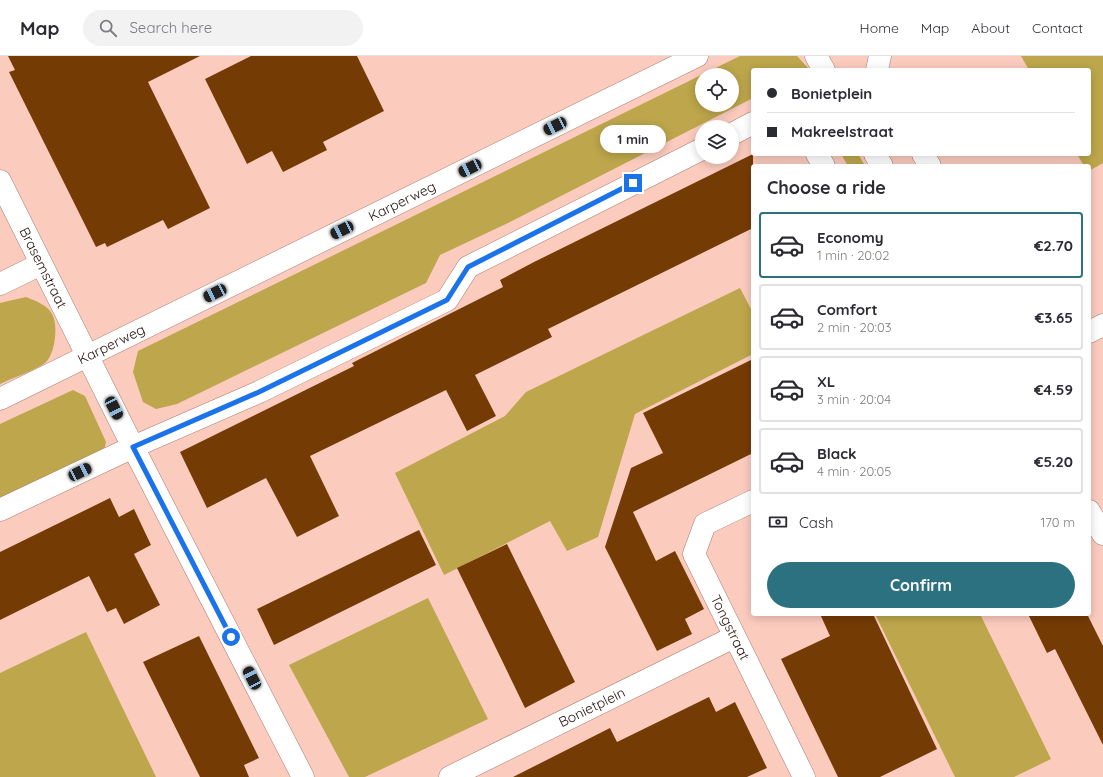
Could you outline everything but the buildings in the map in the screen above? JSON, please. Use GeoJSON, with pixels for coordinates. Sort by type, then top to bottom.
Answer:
{"type":"FeatureCollection","features":[{"type":"Feature","properties":{"kind":"street","name":"Karperweg"},"geometry":{"type":"LineString","coordinates":[[0,399],[696,56]]}},
{"type":"Feature","properties":{"kind":"street"},"geometry":{"type":"LineString","coordinates":[[816,56],[823,68]]}},
{"type":"Feature","properties":{"kind":"street"},"geometry":{"type":"LineString","coordinates":[[877,68],[880,56]]}},
{"type":"Feature","properties":{"kind":"street"},"geometry":{"type":"LineString","coordinates":[[739,130],[751,124]]}},
{"type":"Feature","properties":{"kind":"street"},"geometry":{"type":"LineString","coordinates":[[0,510],[133,447],[259,392],[447,300],[468,267],[695,153]]}},
{"type":"Feature","properties":{"kind":"street","name":"Brasemstraat"},"geometry":{"type":"LineString","coordinates":[[0,181],[87,356]]}},
{"type":"Feature","properties":{"kind":"street"},"geometry":{"type":"LineString","coordinates":[[0,284],[40,264]]}},
{"type":"Feature","properties":{"kind":"street"},"geometry":{"type":"LineString","coordinates":[[1091,331],[1103,325]]}},
{"type":"Feature","properties":{"kind":"street"},"geometry":{"type":"LineString","coordinates":[[87,356],[303,777]]}},
{"type":"Feature","properties":{"kind":"street","name":"Tongstraat"},"geometry":{"type":"LineString","coordinates":[[751,502],[705,524],[694,554],[734,638],[804,777]]}},
{"type":"Feature","properties":{"kind":"street"},"geometry":{"type":"LineString","coordinates":[[1091,514],[1103,534]]}},
{"type":"Feature","properties":{"kind":"street","name":"Bonietplein"},"geometry":{"type":"LineString","coordinates":[[450,777],[734,638]]}},
{"type":"Feature","properties":{"kind":"shaded area"},"geometry":{"type":"Polygon","coordinates":[[[740,56],[797,56],[808,68],[751,68],[751,99],[739,105],[739,68],[716,68],[740,56]]]}},
{"type":"Feature","properties":{"kind":"shaded area"},"geometry":{"type":"Polygon","coordinates":[[[1021,56],[1103,56],[1103,163],[1091,170],[1091,164],[1083,164],[1078,156],[1091,156],[1091,68],[1028,68],[1021,56]]]}},
{"type":"Feature","properties":{"kind":"shaded area"},"geometry":{"type":"Polygon","coordinates":[[[695,78],[695,112],[726,112],[710,120],[695,120],[695,128],[508,223],[440,255],[426,283],[177,404],[156,409],[143,402],[133,372],[138,351],[695,78]]]}},
{"type":"Feature","properties":{"kind":"shaded area"},"geometry":{"type":"Polygon","coordinates":[[[842,156],[859,156],[864,164],[847,164],[842,156]]]}},
{"type":"Feature","properties":{"kind":"shaded area"},"geometry":{"type":"Polygon","coordinates":[[[740,288],[751,309],[751,355],[635,414],[598,537],[567,551],[550,521],[444,575],[395,473],[505,416],[526,392],[740,288]]]}},
{"type":"Feature","properties":{"kind":"shaded area"},"geometry":{"type":"Polygon","coordinates":[[[26,297],[41,304],[51,312],[55,321],[55,341],[53,348],[45,363],[0,384],[0,303],[26,297]]]}},
{"type":"Feature","properties":{"kind":"shaded area"},"geometry":{"type":"Polygon","coordinates":[[[73,390],[85,396],[106,442],[104,451],[0,498],[0,424],[73,390]]]}},
{"type":"Feature","properties":{"kind":"shaded area"},"geometry":{"type":"Polygon","coordinates":[[[428,598],[488,719],[365,777],[349,777],[289,665],[428,598]]]}},
{"type":"Feature","properties":{"kind":"shaded area"},"geometry":{"type":"Polygon","coordinates":[[[876,616],[981,616],[1051,759],[1014,777],[955,777],[876,616]]]}},
{"type":"Feature","properties":{"kind":"shaded area"},"geometry":{"type":"Polygon","coordinates":[[[86,632],[156,777],[0,777],[0,673],[86,632]]]}},
{"type":"Feature","properties":{"kind":"route"},"geometry":{"type":"LineString","coordinates":[[231,637],[133,447],[259,392],[447,300],[468,267],[633,183]]}}]}
